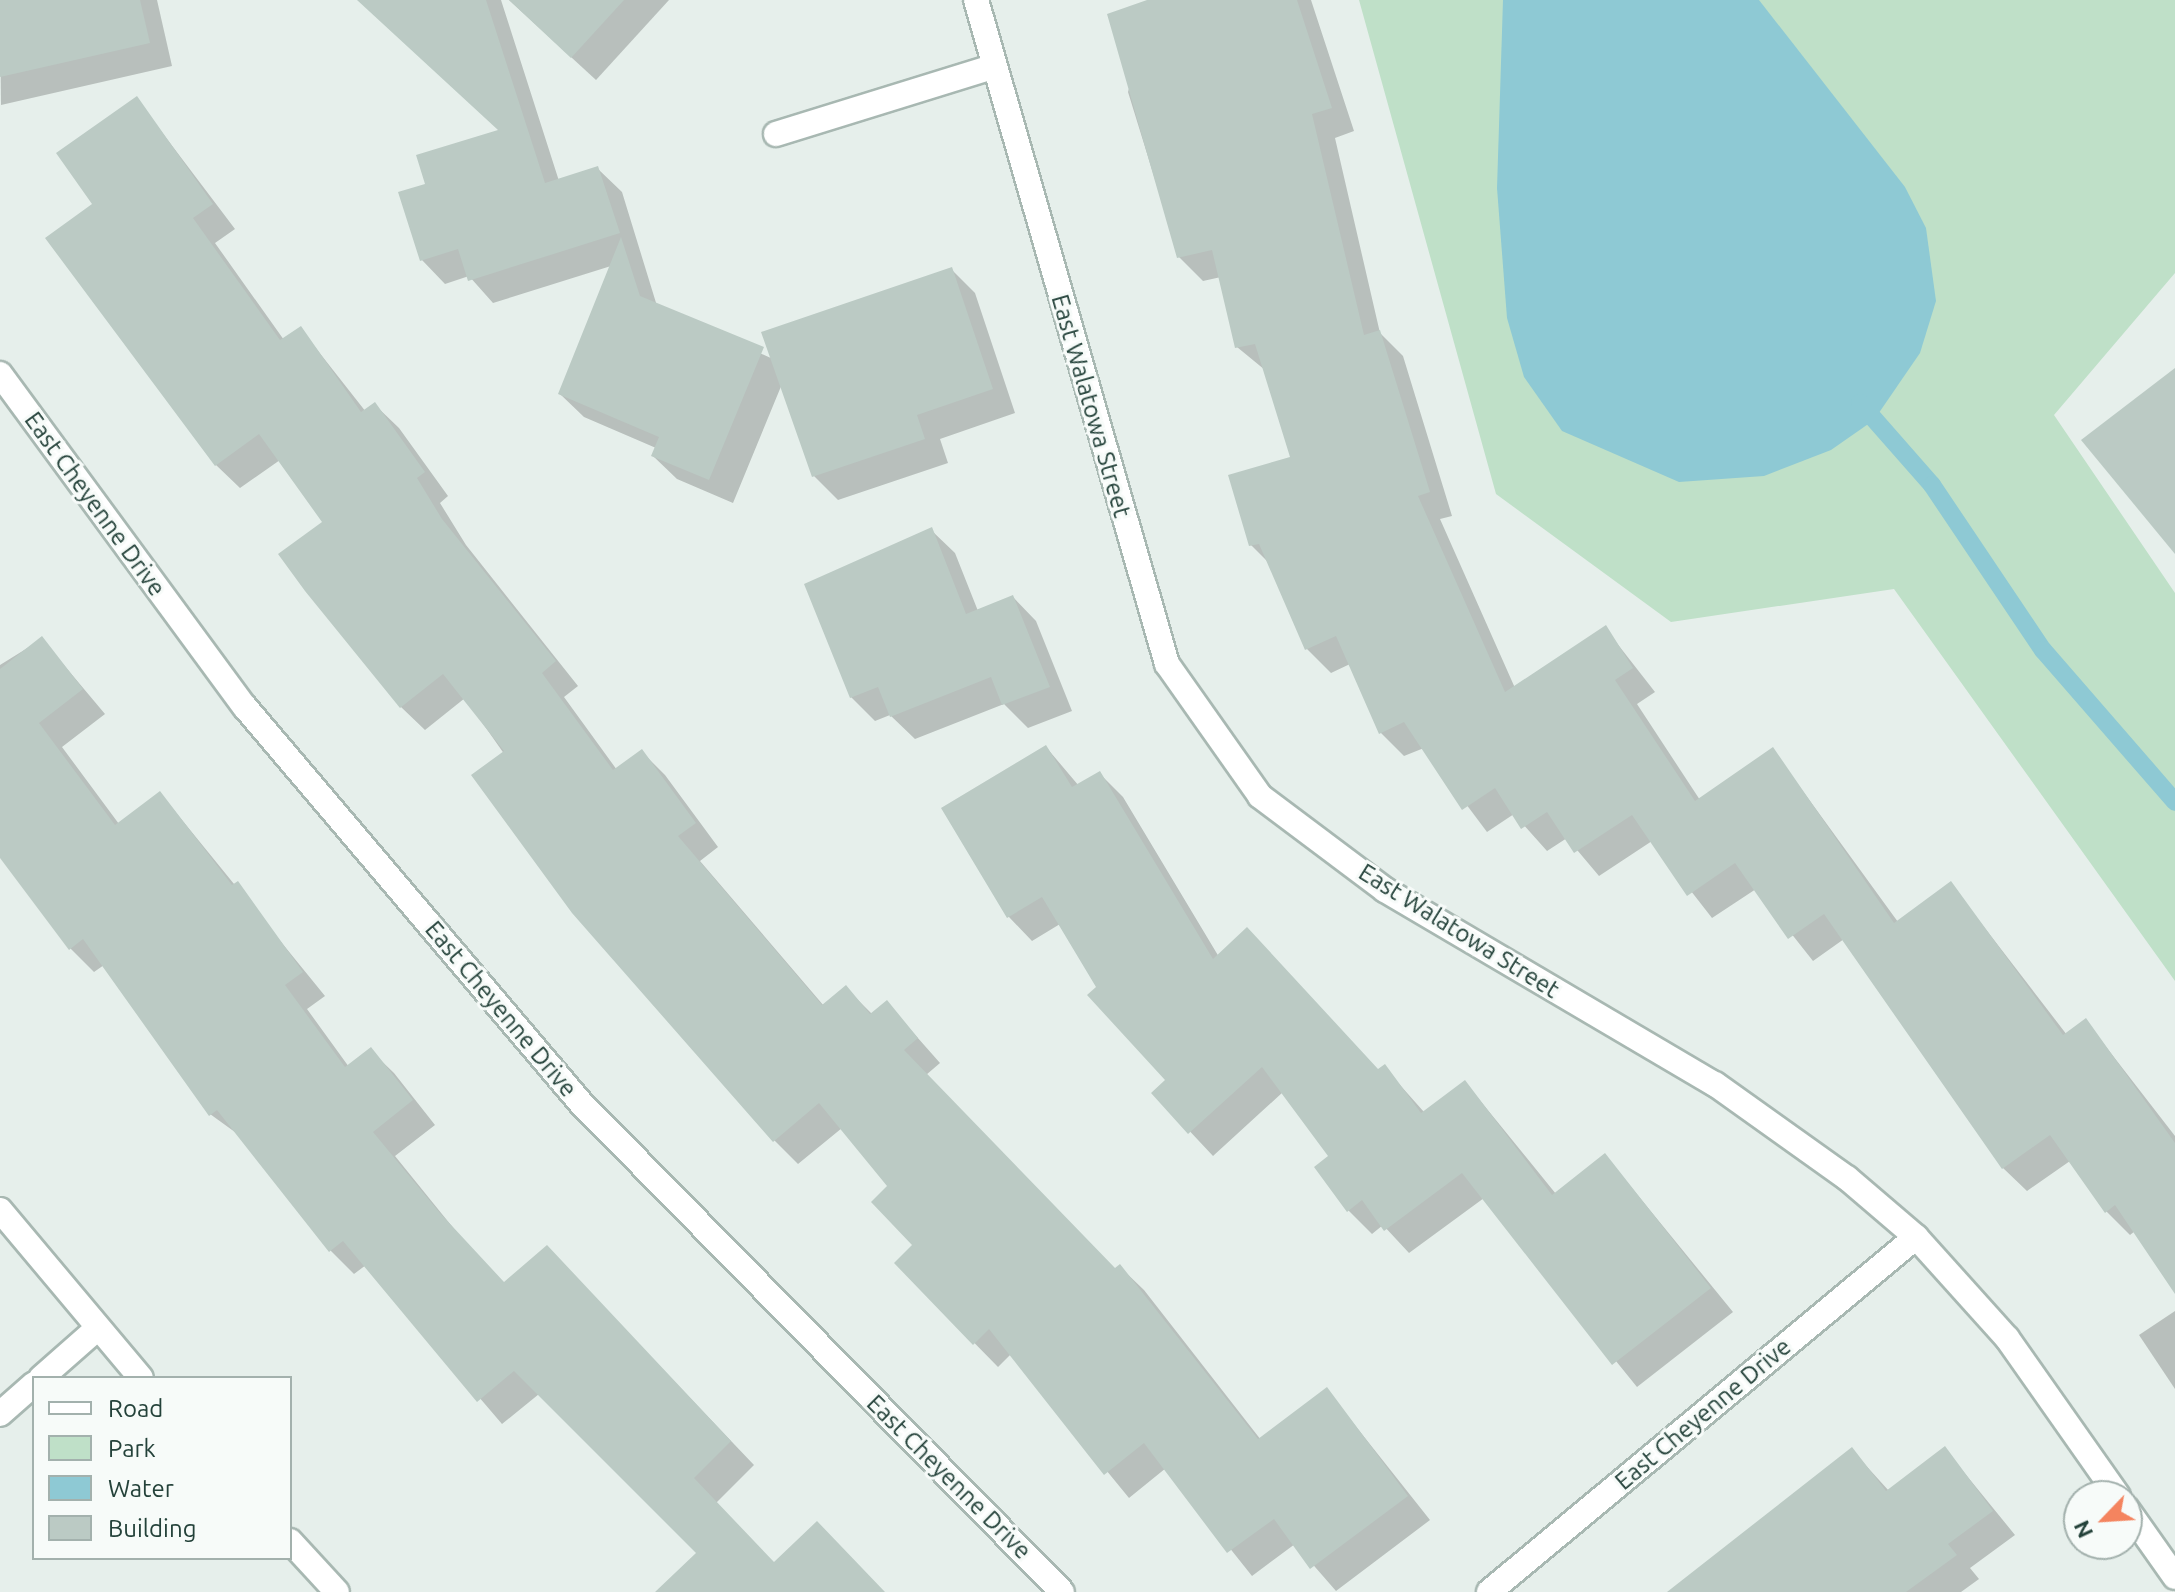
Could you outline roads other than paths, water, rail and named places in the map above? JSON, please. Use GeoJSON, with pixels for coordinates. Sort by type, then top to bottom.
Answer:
{"type":"FeatureCollection","features":[{"type":"Feature","properties":{"kind":"street","name":"East Walatowa Street"},"geometry":{"type":"LineString","coordinates":[[976,0],[1167,664],[1260,796],[1385,890],[1715,1084],[1916,1237],[2007,1338],[2107,1480]]}},
{"type":"Feature","properties":{"kind":"street"},"geometry":{"type":"LineString","coordinates":[[776,134],[993,67]]}},
{"type":"Feature","properties":{"kind":"street","name":"East Cheyenne Drive"},"geometry":{"type":"LineString","coordinates":[[0,374],[245,707],[580,1102],[1062,1592]]}},
{"type":"Feature","properties":{"kind":"street"},"geometry":{"type":"LineString","coordinates":[[0,1210],[139,1376]]}},
{"type":"Feature","properties":{"kind":"street","name":"East Cheyenne Drive"},"geometry":{"type":"LineString","coordinates":[[1489,1592],[1916,1237]]}},
{"type":"Feature","properties":{"kind":"street"},"geometry":{"type":"LineString","coordinates":[[43,1376],[98,1328]]}},
{"type":"Feature","properties":{"kind":"street"},"geometry":{"type":"LineString","coordinates":[[0,1414],[32,1386]]}},
{"type":"Feature","properties":{"kind":"street"},"geometry":{"type":"LineString","coordinates":[[2143,1532],[2175,1577]]}},
{"type":"Feature","properties":{"kind":"street"},"geometry":{"type":"LineString","coordinates":[[292,1543],[337,1592]]}},
{"type":"Feature","properties":{"kind":"water"},"geometry":{"type":"Polygon","coordinates":[[[1503,0],[1759,0],[1905,187],[1926,228],[1936,301],[1920,353],[1874,420],[1831,450],[1764,476],[1679,482],[1562,431],[1524,377],[1507,318],[1497,188],[1503,0]]]}},
{"type":"Feature","properties":{"kind":"waterway"},"geometry":{"type":"LineString","coordinates":[[1860,403],[1932,485],[2043,650],[2175,802]]}}]}
